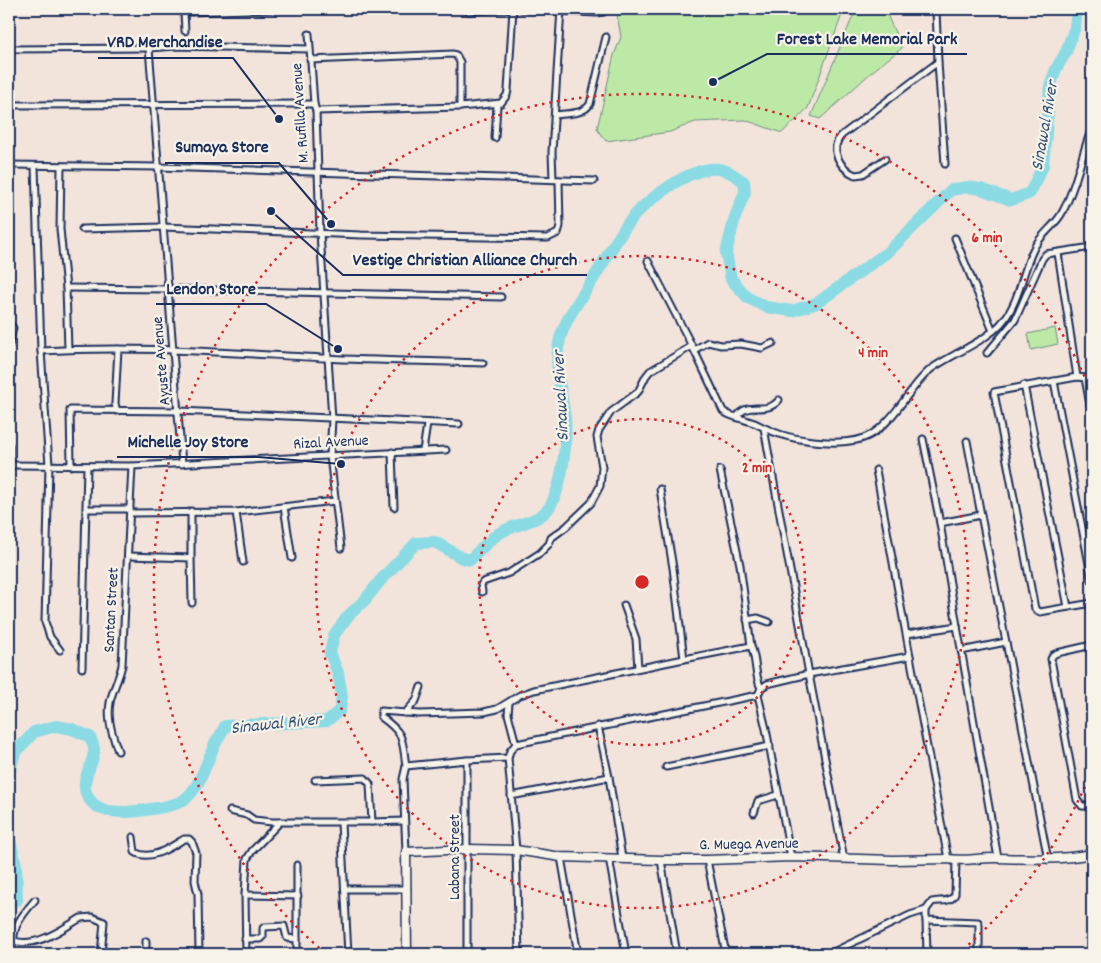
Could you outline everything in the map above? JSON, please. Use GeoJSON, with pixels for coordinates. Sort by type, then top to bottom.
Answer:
{"type":"FeatureCollection","features":[{"type":"Feature","properties":{"kind":"street"},"geometry":{"type":"LineString","coordinates":[[185,31],[184,10],[275,9]]}},
{"type":"Feature","properties":{"kind":"street"},"geometry":{"type":"LineString","coordinates":[[464,9],[468,12],[508,9]]}},
{"type":"Feature","properties":{"kind":"street"},"geometry":{"type":"LineString","coordinates":[[316,111],[497,105],[504,101],[507,95],[513,9]]}},
{"type":"Feature","properties":{"kind":"street"},"geometry":{"type":"LineString","coordinates":[[521,9],[596,13],[604,12],[608,9]]}},
{"type":"Feature","properties":{"kind":"street"},"geometry":{"type":"LineString","coordinates":[[936,9],[945,164]]}},
{"type":"Feature","properties":{"kind":"street"},"geometry":{"type":"LineString","coordinates":[[82,229],[164,227],[320,233],[548,238],[558,232],[560,226],[552,152],[556,115],[561,10]]}},
{"type":"Feature","properties":{"kind":"street","name":"M. Rufilla Avenue"},"geometry":{"type":"LineString","coordinates":[[309,34],[316,111],[320,233],[332,418],[330,456],[341,548]]}},
{"type":"Feature","properties":{"kind":"street"},"geometry":{"type":"LineString","coordinates":[[556,115],[582,112],[590,104],[606,37]]}},
{"type":"Feature","properties":{"kind":"street"},"geometry":{"type":"LineString","coordinates":[[9,49],[184,46],[309,49]]}},
{"type":"Feature","properties":{"kind":"street","name":"Ayuste Avenue"},"geometry":{"type":"LineString","coordinates":[[149,48],[182,464]]}},
{"type":"Feature","properties":{"kind":"street"},"geometry":{"type":"LineString","coordinates":[[310,60],[453,54],[459,58],[461,66],[460,107]]}},
{"type":"Feature","properties":{"kind":"street"},"geometry":{"type":"LineString","coordinates":[[885,159],[864,174],[855,175],[848,172],[838,160],[836,142],[848,129],[938,62]]}},
{"type":"Feature","properties":{"kind":"street"},"geometry":{"type":"LineString","coordinates":[[9,104],[314,104]]}},
{"type":"Feature","properties":{"kind":"street"},"geometry":{"type":"LineString","coordinates":[[495,138],[497,105]]}},
{"type":"Feature","properties":{"kind":"street"},"geometry":{"type":"LineString","coordinates":[[648,261],[723,411],[731,416],[764,428],[811,440],[839,442],[862,438],[872,434],[888,420],[923,376],[937,365],[993,331],[1004,320],[1017,296],[1038,240],[1062,214],[1071,195],[1084,148],[1092,128]]}},
{"type":"Feature","properties":{"kind":"street"},"geometry":{"type":"LineString","coordinates":[[9,165],[318,171],[594,181]]}},
{"type":"Feature","properties":{"kind":"street"},"geometry":{"type":"LineString","coordinates":[[35,166],[41,351],[49,465],[45,622],[50,637],[60,650]]}},
{"type":"Feature","properties":{"kind":"street"},"geometry":{"type":"LineString","coordinates":[[61,166],[60,229],[66,288],[68,349]]}},
{"type":"Feature","properties":{"kind":"street"},"geometry":{"type":"LineString","coordinates":[[955,238],[993,331]]}},
{"type":"Feature","properties":{"kind":"street"},"geometry":{"type":"LineString","coordinates":[[987,353],[1015,320],[1046,254],[1091,247],[1092,262]]}},
{"type":"Feature","properties":{"kind":"street"},"geometry":{"type":"LineString","coordinates":[[1058,252],[1077,377]]}},
{"type":"Feature","properties":{"kind":"street"},"geometry":{"type":"LineString","coordinates":[[66,288],[501,297]]}},
{"type":"Feature","properties":{"kind":"street"},"geometry":{"type":"LineString","coordinates":[[9,322],[13,328],[9,345]]}},
{"type":"Feature","properties":{"kind":"street"},"geometry":{"type":"LineString","coordinates":[[482,592],[481,584],[483,582],[509,573],[540,553],[549,544],[551,538],[566,527],[591,503],[600,486],[602,467],[597,434],[608,415],[638,392],[650,371],[708,342],[721,345],[741,344],[762,348],[773,343]]}},
{"type":"Feature","properties":{"kind":"street"},"geometry":{"type":"LineString","coordinates":[[41,351],[68,349],[174,349],[327,358],[483,363]]}},
{"type":"Feature","properties":{"kind":"street"},"geometry":{"type":"LineString","coordinates":[[117,411],[115,404],[118,349]]}},
{"type":"Feature","properties":{"kind":"street"},"geometry":{"type":"LineString","coordinates":[[1092,381],[1077,377],[996,390],[994,395],[1035,609],[1040,612],[1092,603]]}},
{"type":"Feature","properties":{"kind":"street"},"geometry":{"type":"LineString","coordinates":[[1085,378],[1092,416]]}},
{"type":"Feature","properties":{"kind":"street"},"geometry":{"type":"LineString","coordinates":[[1054,381],[1092,580]]}},
{"type":"Feature","properties":{"kind":"street"},"geometry":{"type":"LineString","coordinates":[[1024,385],[1068,607]]}},
{"type":"Feature","properties":{"kind":"street"},"geometry":{"type":"LineString","coordinates":[[738,417],[742,411],[751,408],[765,409],[773,407],[778,400]]}},
{"type":"Feature","properties":{"kind":"street"},"geometry":{"type":"LineString","coordinates":[[70,466],[70,410],[179,411],[459,424]]}},
{"type":"Feature","properties":{"kind":"street"},"geometry":{"type":"LineString","coordinates":[[423,451],[427,424]]}},
{"type":"Feature","properties":{"kind":"street"},"geometry":{"type":"LineString","coordinates":[[764,428],[844,859]]}},
{"type":"Feature","properties":{"kind":"street"},"geometry":{"type":"LineString","coordinates":[[923,439],[940,522],[998,858]]}},
{"type":"Feature","properties":{"kind":"street"},"geometry":{"type":"LineString","coordinates":[[967,441],[1048,860]]}},
{"type":"Feature","properties":{"kind":"street"},"geometry":{"type":"LineString","coordinates":[[9,445],[9,489]]}},
{"type":"Feature","properties":{"kind":"street","name":"Rizal Avenue"},"geometry":{"type":"LineString","coordinates":[[9,465],[132,466],[446,450]]}},
{"type":"Feature","properties":{"kind":"street"},"geometry":{"type":"LineString","coordinates":[[392,452],[394,507]]}},
{"type":"Feature","properties":{"kind":"street"},"geometry":{"type":"LineString","coordinates":[[82,668],[87,466]]}},
{"type":"Feature","properties":{"kind":"street","name":"Santan Street"},"geometry":{"type":"LineString","coordinates":[[118,751],[109,714],[110,701],[122,665],[132,466]]}},
{"type":"Feature","properties":{"kind":"street"},"geometry":{"type":"LineString","coordinates":[[720,470],[740,565],[751,646],[756,661],[756,677],[762,688]]}},
{"type":"Feature","properties":{"kind":"street"},"geometry":{"type":"LineString","coordinates":[[876,470],[948,859]]}},
{"type":"Feature","properties":{"kind":"street"},"geometry":{"type":"LineString","coordinates":[[660,489],[677,597],[684,659]]}},
{"type":"Feature","properties":{"kind":"street"},"geometry":{"type":"LineString","coordinates":[[87,509],[236,512],[335,501]]}},
{"type":"Feature","properties":{"kind":"street"},"geometry":{"type":"LineString","coordinates":[[284,507],[292,558]]}},
{"type":"Feature","properties":{"kind":"street"},"geometry":{"type":"LineString","coordinates":[[190,511],[192,603]]}},
{"type":"Feature","properties":{"kind":"street"},"geometry":{"type":"LineString","coordinates":[[236,512],[243,562]]}},
{"type":"Feature","properties":{"kind":"street"},"geometry":{"type":"LineString","coordinates":[[940,522],[981,515]]}},
{"type":"Feature","properties":{"kind":"street"},"geometry":{"type":"LineString","coordinates":[[128,556],[191,558]]}},
{"type":"Feature","properties":{"kind":"street"},"geometry":{"type":"LineString","coordinates":[[624,605],[636,639],[638,668]]}},
{"type":"Feature","properties":{"kind":"street"},"geometry":{"type":"LineString","coordinates":[[747,620],[758,618],[769,622]]}},
{"type":"Feature","properties":{"kind":"street"},"geometry":{"type":"LineString","coordinates":[[907,634],[957,626]]}},
{"type":"Feature","properties":{"kind":"street"},"geometry":{"type":"LineString","coordinates":[[961,651],[1006,642]]}},
{"type":"Feature","properties":{"kind":"street"},"geometry":{"type":"LineString","coordinates":[[1092,645],[1057,653],[1051,659],[1077,800],[1082,806],[1092,806]]}},
{"type":"Feature","properties":{"kind":"street"},"geometry":{"type":"LineString","coordinates":[[407,954],[403,774],[406,766],[402,738],[398,731],[381,717],[380,711],[472,713],[492,710],[534,690],[751,646]]}},
{"type":"Feature","properties":{"kind":"street"},"geometry":{"type":"LineString","coordinates":[[791,857],[770,746],[758,695],[762,688],[773,681],[910,656]]}},
{"type":"Feature","properties":{"kind":"street"},"geometry":{"type":"LineString","coordinates":[[405,713],[416,701],[421,688]]}},
{"type":"Feature","properties":{"kind":"street"},"geometry":{"type":"LineString","coordinates":[[519,954],[516,850],[508,758],[510,751],[516,744],[758,695]]}},
{"type":"Feature","properties":{"kind":"street"},"geometry":{"type":"LineString","coordinates":[[509,703],[508,714],[516,744]]}},
{"type":"Feature","properties":{"kind":"street"},"geometry":{"type":"LineString","coordinates":[[598,726],[609,776],[622,858]]}},
{"type":"Feature","properties":{"kind":"street"},"geometry":{"type":"LineString","coordinates":[[666,767],[770,746]]}},
{"type":"Feature","properties":{"kind":"street"},"geometry":{"type":"LineString","coordinates":[[406,766],[508,758]]}},
{"type":"Feature","properties":{"kind":"street","name":"Labana Street"},"geometry":{"type":"LineString","coordinates":[[467,760],[467,954]]}},
{"type":"Feature","properties":{"kind":"street"},"geometry":{"type":"LineString","coordinates":[[511,796],[609,776]]}},
{"type":"Feature","properties":{"kind":"street"},"geometry":{"type":"LineString","coordinates":[[315,780],[368,779],[371,792],[372,822]]}},
{"type":"Feature","properties":{"kind":"street"},"geometry":{"type":"LineString","coordinates":[[754,813],[758,801],[778,795]]}},
{"type":"Feature","properties":{"kind":"street"},"geometry":{"type":"LineString","coordinates":[[230,811],[247,815],[254,820],[280,822],[404,822]]}},
{"type":"Feature","properties":{"kind":"street"},"geometry":{"type":"LineString","coordinates":[[246,954],[245,895],[248,855],[280,822]]}},
{"type":"Feature","properties":{"kind":"street"},"geometry":{"type":"LineString","coordinates":[[341,823],[348,954]]}},
{"type":"Feature","properties":{"kind":"street"},"geometry":{"type":"LineString","coordinates":[[133,837],[135,852],[138,854],[160,853],[187,838],[192,842],[196,853],[195,882],[198,894],[199,954]]}},
{"type":"Feature","properties":{"kind":"street","name":"G. Muega Avenue"},"geometry":{"type":"LineString","coordinates":[[406,852],[516,850],[561,856],[661,860],[791,857],[948,859],[956,861],[998,858],[1048,860],[1092,854]]}},
{"type":"Feature","properties":{"kind":"street"},"geometry":{"type":"LineString","coordinates":[[561,856],[578,954]]}},
{"type":"Feature","properties":{"kind":"street"},"geometry":{"type":"LineString","coordinates":[[609,858],[626,954]]}},
{"type":"Feature","properties":{"kind":"street"},"geometry":{"type":"LineString","coordinates":[[661,860],[677,954]]}},
{"type":"Feature","properties":{"kind":"street"},"geometry":{"type":"LineString","coordinates":[[707,860],[726,954]]}},
{"type":"Feature","properties":{"kind":"street"},"geometry":{"type":"LineString","coordinates":[[829,954],[910,915],[926,910],[932,902],[950,900],[955,894],[956,861]]}},
{"type":"Feature","properties":{"kind":"street"},"geometry":{"type":"LineString","coordinates":[[297,865],[297,954]]}},
{"type":"Feature","properties":{"kind":"street"},"geometry":{"type":"LineString","coordinates":[[345,889],[407,890]]}},
{"type":"Feature","properties":{"kind":"street"},"geometry":{"type":"LineString","coordinates":[[245,895],[298,896]]}},
{"type":"Feature","properties":{"kind":"street"},"geometry":{"type":"LineString","coordinates":[[36,900],[16,927],[14,941],[20,943],[38,941],[81,918],[88,917],[104,922],[101,954]]}},
{"type":"Feature","properties":{"kind":"street"},"geometry":{"type":"LineString","coordinates":[[926,910],[927,954]]}},
{"type":"Feature","properties":{"kind":"street"},"geometry":{"type":"LineString","coordinates":[[926,920],[978,922],[980,925],[979,954]]}},
{"type":"Feature","properties":{"kind":"street"},"geometry":{"type":"LineString","coordinates":[[245,939],[260,939],[263,936],[263,928],[276,926],[286,927],[287,938],[297,940]]}},
{"type":"Feature","properties":{"kind":"street"},"geometry":{"type":"LineString","coordinates":[[146,941],[146,954]]}},
{"type":"Feature","properties":{"kind":"green space"},"geometry":{"type":"Polygon","coordinates":[[[616,9],[844,9],[808,108],[782,133],[745,120],[695,122],[670,132],[606,141],[597,129],[614,55],[621,37],[616,9]]]}},
{"type":"Feature","properties":{"kind":"green space"},"geometry":{"type":"Polygon","coordinates":[[[856,9],[888,9],[888,17],[902,48],[874,70],[820,119],[811,116],[856,9]]]}},
{"type":"Feature","properties":{"kind":"green space"},"geometry":{"type":"Polygon","coordinates":[[[1055,328],[1058,344],[1031,350],[1028,334],[1055,328]]]}},
{"type":"Feature","properties":{"kind":"waterway","name":"Sinawal River"},"geometry":{"type":"LineString","coordinates":[[9,773],[15,753],[34,732],[56,726],[72,729],[90,737],[94,747],[85,787],[89,799],[97,807],[116,812],[157,808],[173,805],[184,800],[194,789],[225,726],[327,721],[340,710],[342,696],[338,673],[330,653],[334,635],[348,616],[365,600],[416,543],[435,542],[462,558],[470,560],[498,534],[535,519],[548,510],[559,484],[565,439],[565,418],[557,359],[560,339],[571,314],[616,242],[629,222],[646,204],[669,187],[695,173],[718,169],[732,174],[744,182],[745,192],[735,217],[726,253],[731,279],[748,298],[766,307],[792,311],[817,303],[889,251],[951,190],[967,187],[981,189],[1011,200],[1030,193],[1043,166],[1050,87],[1075,27],[1077,9]]}},
{"type":"Feature","properties":{"kind":"waterway","name":"Sinawal River"},"geometry":{"type":"LineString","coordinates":[[9,835],[16,865],[17,900],[9,905]]}},
{"type":"Feature","properties":{"kind":"place","name":"Forest Lake Memorial Park"},"geometry":{"type":"Point","coordinates":[713,82]}},
{"type":"Feature","properties":{"kind":"place","name":"VRD Merchandise"},"geometry":{"type":"Point","coordinates":[279,119]}},
{"type":"Feature","properties":{"kind":"place","name":"Vestige Christian Alliance Church"},"geometry":{"type":"Point","coordinates":[271,211]}},
{"type":"Feature","properties":{"kind":"place","name":"Sumaya Store"},"geometry":{"type":"Point","coordinates":[331,224]}},
{"type":"Feature","properties":{"kind":"place","name":"Lendon Store"},"geometry":{"type":"Point","coordinates":[338,349]}},
{"type":"Feature","properties":{"kind":"place","name":"Michelle Joy Store"},"geometry":{"type":"Point","coordinates":[341,464]}}]}
